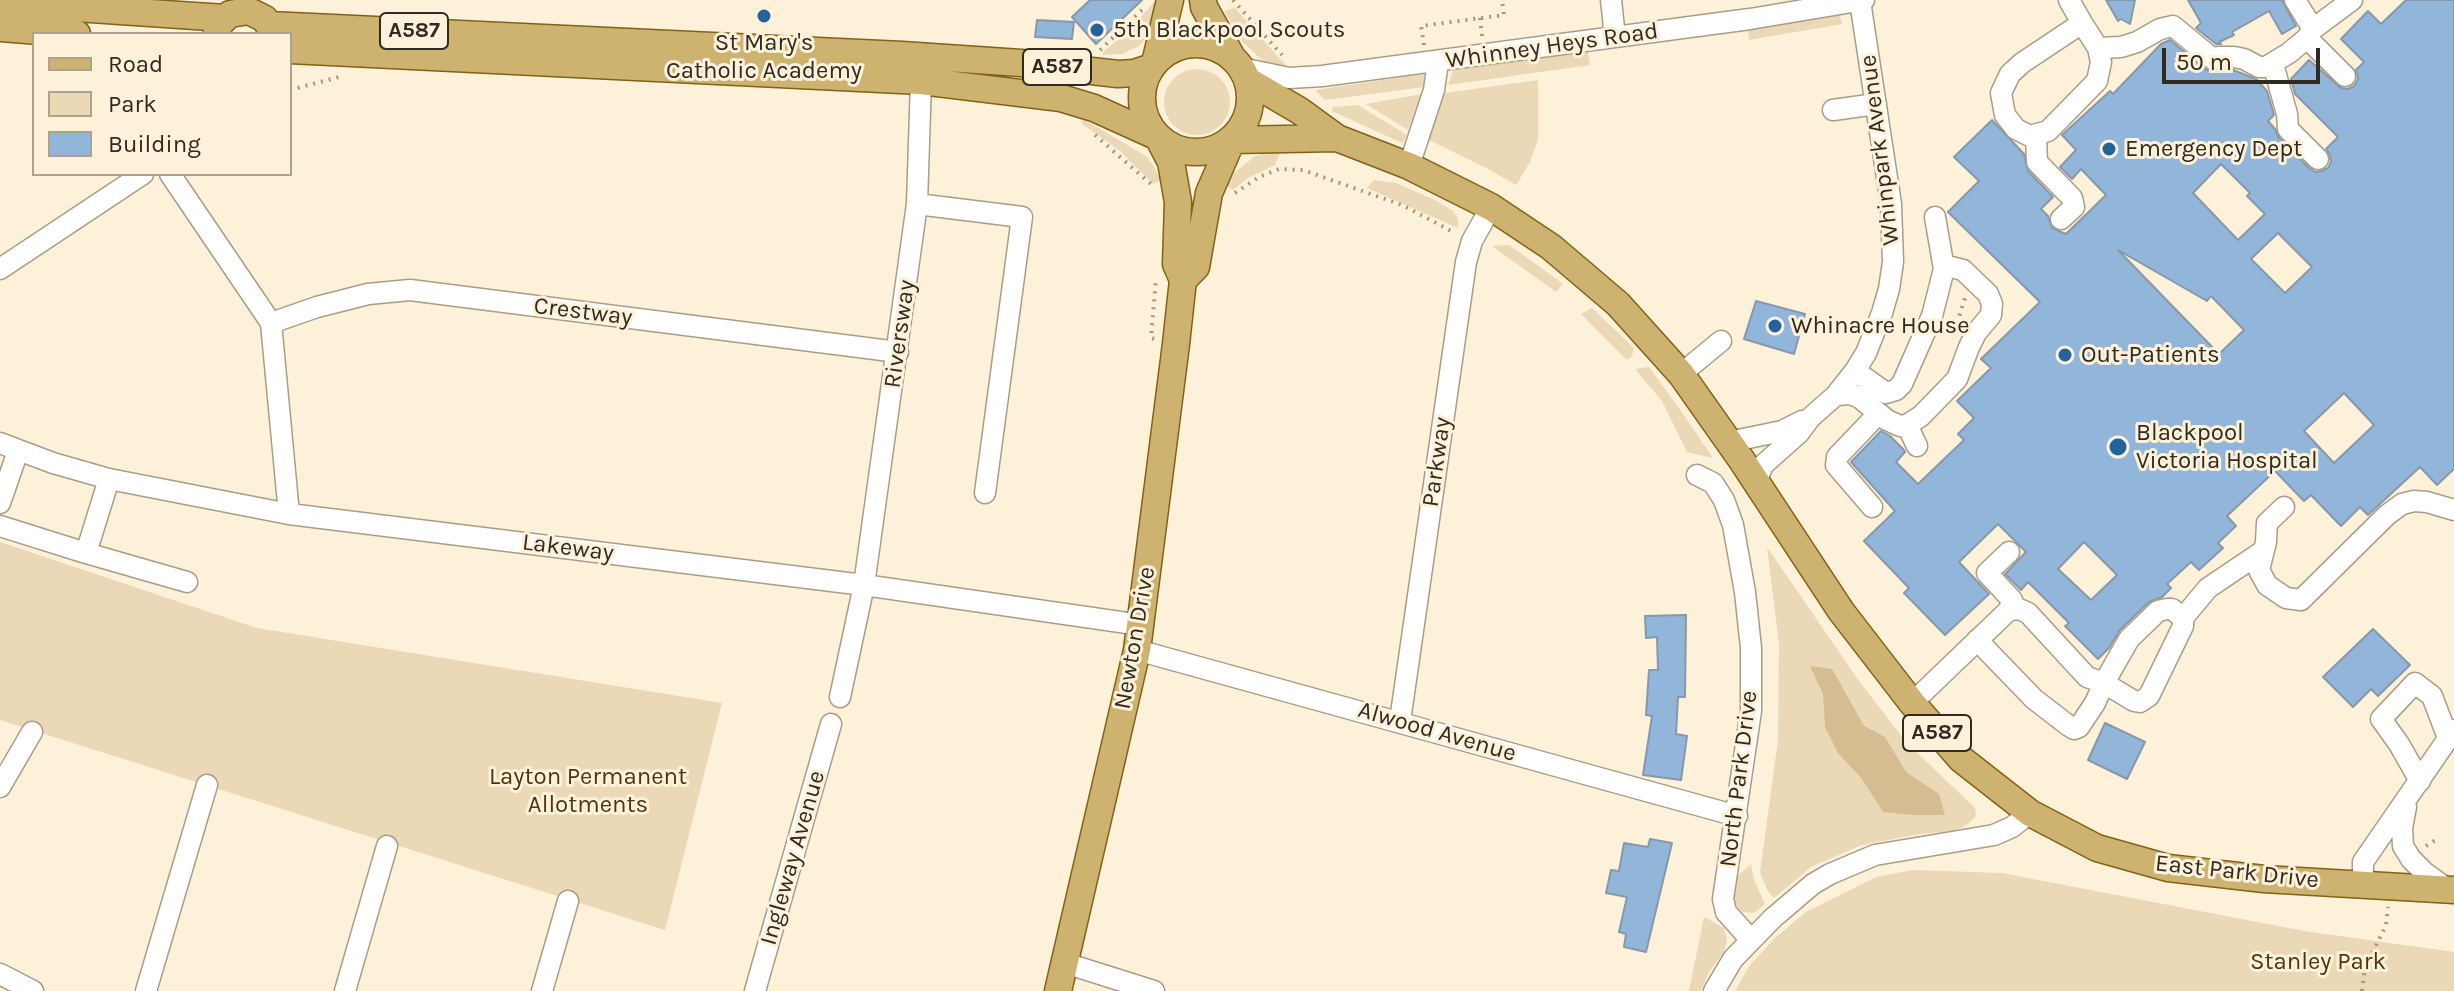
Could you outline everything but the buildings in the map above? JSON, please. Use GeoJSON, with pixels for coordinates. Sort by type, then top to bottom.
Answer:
{"type":"FeatureCollection","features":[{"type":"Feature","properties":{"kind":"main road"},"geometry":{"type":"LineString","coordinates":[[1170,0],[1153,65],[1145,79],[1142,103],[1149,127],[1158,137],[1176,149],[1191,153],[1215,149],[1232,140],[1243,126],[1250,108],[1241,69],[1204,7],[1203,0]]}},
{"type":"Feature","properties":{"kind":"main road","name":"A587"},"geometry":{"type":"LineString","coordinates":[[0,3],[247,20],[902,55],[1021,63],[1118,74],[1134,73],[1153,65]]}},
{"type":"Feature","properties":{"kind":"main road"},"geometry":{"type":"LineString","coordinates":[[0,28],[51,32]]}},
{"type":"Feature","properties":{"kind":"main road"},"geometry":{"type":"LineString","coordinates":[[1153,65],[1174,49],[1193,44],[1214,47],[1241,69]]}},
{"type":"Feature","properties":{"kind":"main road","name":"A587"},"geometry":{"type":"LineString","coordinates":[[292,50],[921,81],[1044,95],[1078,103],[1158,137]]}},
{"type":"Feature","properties":{"kind":"main road","name":"A587"},"geometry":{"type":"LineString","coordinates":[[1241,69],[1337,138],[1409,166],[1491,207],[1551,247],[1618,304],[1681,374],[1756,482]]}},
{"type":"Feature","properties":{"kind":"main road","name":"Newton Drive"},"geometry":{"type":"LineString","coordinates":[[1058,991],[1139,638],[1176,344],[1183,280],[1176,264],[1178,202],[1171,162],[1158,137]]}},
{"type":"Feature","properties":{"kind":"main road","name":"A587"},"geometry":{"type":"LineString","coordinates":[[1232,140],[1337,138]]}},
{"type":"Feature","properties":{"kind":"main road","name":"Newton Drive"},"geometry":{"type":"LineString","coordinates":[[1183,280],[1196,267],[1209,193],[1232,140]]}},
{"type":"Feature","properties":{"kind":"main road","name":"East Park Drive"},"geometry":{"type":"LineString","coordinates":[[1756,482],[1841,611],[1912,703],[1961,759],[2030,813],[2097,848],[2168,868],[2212,875],[2450,889]]}},
{"type":"Feature","properties":{"kind":"street"},"geometry":{"type":"LineString","coordinates":[[1611,0],[1615,37]]}},
{"type":"Feature","properties":{"kind":"street","name":"Whinney Heys Road"},"geometry":{"type":"LineString","coordinates":[[1241,69],[1289,78],[1432,63],[1750,19],[1862,0]]}},
{"type":"Feature","properties":{"kind":"street","name":"Whinpark Avenue"},"geometry":{"type":"LineString","coordinates":[[1756,482],[1763,465],[1799,433],[1855,371],[1866,353],[1889,289],[1893,262],[1891,204],[1862,0]]}},
{"type":"Feature","properties":{"kind":"street"},"geometry":{"type":"LineString","coordinates":[[2069,0],[2098,48],[2101,62],[2097,81],[2048,131],[2030,136],[2016,129],[2005,115],[2001,93],[2010,74],[2036,43],[2082,23]]}},
{"type":"Feature","properties":{"kind":"street"},"geometry":{"type":"LineString","coordinates":[[2295,0],[2310,33],[2345,76]]}},
{"type":"Feature","properties":{"kind":"street"},"geometry":{"type":"LineString","coordinates":[[2098,48],[2121,47],[2173,26],[2213,59],[2234,57],[2259,67],[2273,64],[2352,0]]}},
{"type":"Feature","properties":{"kind":"street"},"geometry":{"type":"LineString","coordinates":[[1409,166],[1434,90],[1432,63]]}},
{"type":"Feature","properties":{"kind":"street"},"geometry":{"type":"LineString","coordinates":[[2273,64],[2288,129],[2318,159]]}},
{"type":"Feature","properties":{"kind":"street","name":"Riversway"},"geometry":{"type":"LineString","coordinates":[[864,585],[917,204],[921,81]]}},
{"type":"Feature","properties":{"kind":"street"},"geometry":{"type":"LineString","coordinates":[[1833,110],[1876,104]]}},
{"type":"Feature","properties":{"kind":"street"},"geometry":{"type":"LineString","coordinates":[[2036,135],[2037,162],[2072,198],[2074,207],[2061,219]]}},
{"type":"Feature","properties":{"kind":"street"},"geometry":{"type":"LineString","coordinates":[[0,269],[140,176]]}},
{"type":"Feature","properties":{"kind":"street"},"geometry":{"type":"LineString","coordinates":[[171,176],[271,323],[289,514]]}},
{"type":"Feature","properties":{"kind":"street"},"geometry":{"type":"LineString","coordinates":[[917,204],[1022,217],[985,493]]}},
{"type":"Feature","properties":{"kind":"street","name":"Parkway"},"geometry":{"type":"LineString","coordinates":[[1400,721],[1466,262],[1472,241],[1491,207]]}},
{"type":"Feature","properties":{"kind":"street"},"geometry":{"type":"LineString","coordinates":[[1855,371],[1886,393],[1896,390],[1907,375],[1932,316],[1944,269],[1935,217]]}},
{"type":"Feature","properties":{"kind":"street"},"geometry":{"type":"LineString","coordinates":[[1836,395],[1851,394],[1860,398],[1878,414],[1900,426],[1921,416],[1957,379],[1976,333],[1991,315],[1992,304],[1988,294],[1963,270],[1944,269]]}},
{"type":"Feature","properties":{"kind":"street","name":"Crestway"},"geometry":{"type":"LineString","coordinates":[[271,323],[368,294],[410,290],[898,352]]}},
{"type":"Feature","properties":{"kind":"street"},"geometry":{"type":"LineString","coordinates":[[1681,374],[1721,341]]}},
{"type":"Feature","properties":{"kind":"street"},"geometry":{"type":"LineString","coordinates":[[1872,507],[1836,465],[1837,457],[1878,414]]}},
{"type":"Feature","properties":{"kind":"street","name":"Whinpark Avenue"},"geometry":{"type":"LineString","coordinates":[[1729,442],[1782,431],[1810,418]]}},
{"type":"Feature","properties":{"kind":"street"},"geometry":{"type":"LineString","coordinates":[[1907,425],[1917,446]]}},
{"type":"Feature","properties":{"kind":"street"},"geometry":{"type":"LineString","coordinates":[[0,503],[9,447]]}},
{"type":"Feature","properties":{"kind":"street","name":"Lakeway"},"geometry":{"type":"LineString","coordinates":[[9,447],[109,479],[289,514],[864,585],[1139,638]]}},
{"type":"Feature","properties":{"kind":"street","name":"North Park Drive"},"geometry":{"type":"LineString","coordinates":[[1697,475],[1713,483],[1724,500],[1733,525],[1743,578],[1751,648],[1751,711],[1723,899],[1726,912],[1751,940]]}},
{"type":"Feature","properties":{"kind":"street"},"geometry":{"type":"LineString","coordinates":[[86,553],[109,479]]}},
{"type":"Feature","properties":{"kind":"street"},"geometry":{"type":"LineString","coordinates":[[2284,507],[2267,523],[2259,570],[2267,585],[2286,598],[2301,600],[2402,504],[2427,502],[2454,510]]}},
{"type":"Feature","properties":{"kind":"street"},"geometry":{"type":"LineString","coordinates":[[0,526],[187,582]]}},
{"type":"Feature","properties":{"kind":"street"},"geometry":{"type":"LineString","coordinates":[[2009,610],[2019,609],[2028,613],[2087,677],[2134,701],[2144,700],[2149,696],[2183,626],[2183,618],[2208,588],[2263,551]]}},
{"type":"Feature","properties":{"kind":"street"},"geometry":{"type":"LineString","coordinates":[[1912,703],[2009,610],[2012,600],[1987,573],[2009,552]]}},
{"type":"Feature","properties":{"kind":"street"},"geometry":{"type":"LineString","coordinates":[[840,697],[864,585]]}},
{"type":"Feature","properties":{"kind":"street"},"geometry":{"type":"LineString","coordinates":[[1977,640],[2034,699],[2074,729],[2083,723],[2129,639],[2158,611],[2172,609],[2183,618]]}},
{"type":"Feature","properties":{"kind":"street","name":"Alwood Avenue"},"geometry":{"type":"LineString","coordinates":[[1139,638],[1400,721],[1737,816]]}},
{"type":"Feature","properties":{"kind":"street"},"geometry":{"type":"LineString","coordinates":[[2363,884],[2363,862],[2407,800],[2420,781],[2451,734],[2432,696],[2415,683],[2381,719],[2420,781]]}},
{"type":"Feature","properties":{"kind":"street","name":"Ingleway Avenue"},"geometry":{"type":"LineString","coordinates":[[755,991],[831,724]]}},
{"type":"Feature","properties":{"kind":"street"},"geometry":{"type":"LineString","coordinates":[[0,787],[32,732]]}},
{"type":"Feature","properties":{"kind":"street"},"geometry":{"type":"LineString","coordinates":[[146,991],[207,785]]}},
{"type":"Feature","properties":{"kind":"street"},"geometry":{"type":"LineString","coordinates":[[2407,800],[2402,828],[2403,846],[2411,859],[2450,889]]}},
{"type":"Feature","properties":{"kind":"street"},"geometry":{"type":"LineString","coordinates":[[1714,991],[1733,959],[1751,940],[1804,891],[1830,874],[1875,855],[1994,835],[2012,827],[2030,813]]}},
{"type":"Feature","properties":{"kind":"street"},"geometry":{"type":"LineString","coordinates":[[345,991],[387,846]]}},
{"type":"Feature","properties":{"kind":"street"},"geometry":{"type":"LineString","coordinates":[[542,991],[568,901]]}},
{"type":"Feature","properties":{"kind":"street"},"geometry":{"type":"LineString","coordinates":[[1065,963],[1154,991]]}},
{"type":"Feature","properties":{"kind":"street"},"geometry":{"type":"LineString","coordinates":[[0,974],[33,991]]}},
{"type":"Feature","properties":{"kind":"path"},"geometry":{"type":"LineString","coordinates":[[1099,51],[1150,0]]}},
{"type":"Feature","properties":{"kind":"path"},"geometry":{"type":"LineString","coordinates":[[1233,0],[1287,61]]}},
{"type":"Feature","properties":{"kind":"path"},"geometry":{"type":"LineString","coordinates":[[1432,63],[1421,26],[1504,15],[1502,0]]}},
{"type":"Feature","properties":{"kind":"path"},"geometry":{"type":"LineString","coordinates":[[1094,135],[1118,153],[1158,193]]}},
{"type":"Feature","properties":{"kind":"path"},"geometry":{"type":"LineString","coordinates":[[1233,194],[1259,177],[1279,169],[1303,170],[1402,205],[1472,241]]}},
{"type":"Feature","properties":{"kind":"path"},"geometry":{"type":"LineString","coordinates":[[1156,279],[1151,338],[1176,344]]}},
{"type":"Feature","properties":{"kind":"path"},"geometry":{"type":"LineString","coordinates":[[1932,316],[1957,323],[1966,295],[1977,282]]}},
{"type":"Feature","properties":{"kind":"path"},"geometry":{"type":"LineString","coordinates":[[2362,991],[2365,968],[2386,925],[2389,896]]}},
{"type":"Feature","properties":{"kind":"green space"},"geometry":{"type":"Polygon","coordinates":[[[1156,0],[1162,0],[1147,36],[1139,46],[1122,54],[1103,55],[1103,52],[1124,35],[1156,0]]]}},
{"type":"Feature","properties":{"kind":"green space"},"geometry":{"type":"Polygon","coordinates":[[[1235,8],[1288,68],[1264,62],[1242,41],[1224,11],[1235,8]]]}},
{"type":"Feature","properties":{"kind":"green space"},"geometry":{"type":"Polygon","coordinates":[[[1840,16],[1842,24],[1749,40],[1748,30],[1840,16]]]}},
{"type":"Feature","properties":{"kind":"green space"},"geometry":{"type":"Polygon","coordinates":[[[1588,52],[1590,65],[1448,85],[1453,70],[1588,52]]]}},
{"type":"Feature","properties":{"kind":"green space"},"geometry":{"type":"Polygon","coordinates":[[[1197,69],[1210,72],[1220,79],[1227,89],[1230,102],[1227,115],[1220,125],[1210,132],[1197,135],[1184,132],[1174,125],[1167,115],[1164,102],[1167,89],[1174,79],[1184,72],[1197,69]]]}},
{"type":"Feature","properties":{"kind":"green space"},"geometry":{"type":"Polygon","coordinates":[[[1424,74],[1424,87],[1325,100],[1315,90],[1424,74]]]}},
{"type":"Feature","properties":{"kind":"green space"},"geometry":{"type":"Polygon","coordinates":[[[1538,80],[1538,140],[1530,162],[1516,185],[1429,140],[1445,93],[1538,80]]]}},
{"type":"Feature","properties":{"kind":"green space"},"geometry":{"type":"Polygon","coordinates":[[[1423,94],[1408,130],[1366,104],[1423,94]]]}},
{"type":"Feature","properties":{"kind":"green space"},"geometry":{"type":"Polygon","coordinates":[[[1358,105],[1407,135],[1404,141],[1402,143],[1332,111],[1333,107],[1358,105]]]}},
{"type":"Feature","properties":{"kind":"green space"},"geometry":{"type":"Polygon","coordinates":[[[1083,119],[1146,156],[1160,180],[1153,184],[1120,151],[1081,123],[1083,119]]]}},
{"type":"Feature","properties":{"kind":"green space"},"geometry":{"type":"Polygon","coordinates":[[[1281,151],[1275,165],[1248,178],[1233,190],[1225,185],[1235,172],[1254,157],[1281,151]]]}},
{"type":"Feature","properties":{"kind":"green space"},"geometry":{"type":"Polygon","coordinates":[[[1374,180],[1396,183],[1437,201],[1453,211],[1458,219],[1458,228],[1367,188],[1374,180]]]}},
{"type":"Feature","properties":{"kind":"green space"},"geometry":{"type":"Polygon","coordinates":[[[1509,245],[1563,284],[1556,292],[1492,246],[1509,245]]]}},
{"type":"Feature","properties":{"kind":"green space"},"geometry":{"type":"Polygon","coordinates":[[[1592,308],[1634,348],[1627,360],[1581,314],[1592,308]]]}},
{"type":"Feature","properties":{"kind":"green space"},"geometry":{"type":"Polygon","coordinates":[[[1649,367],[1713,458],[1687,452],[1662,401],[1635,369],[1649,367]]]}},
{"type":"Feature","properties":{"kind":"green space","name":"Layton Permanent Allotments"},"geometry":{"type":"Polygon","coordinates":[[[0,542],[257,628],[722,703],[665,930],[0,720],[0,542]]]}},
{"type":"Feature","properties":{"kind":"green space"},"geometry":{"type":"Polygon","coordinates":[[[1767,547],[1859,681],[1907,743],[1975,808],[1976,816],[1954,831],[1862,845],[1811,867],[1774,898],[1760,872],[1778,740],[1779,644],[1767,547]]]}},
{"type":"Feature","properties":{"kind":"green space"},"geometry":{"type":"Polygon","coordinates":[[[1751,864],[1754,880],[1765,904],[1754,913],[1742,912],[1734,902],[1732,891],[1734,879],[1751,864]]]}},
{"type":"Feature","properties":{"kind":"green space","name":"Stanley Park"},"geometry":{"type":"Polygon","coordinates":[[[1913,870],[2002,873],[2304,931],[2454,952],[2454,991],[1735,991],[1749,966],[1775,938],[1806,912],[1876,877],[1913,870]]]}},
{"type":"Feature","properties":{"kind":"green space"},"geometry":{"type":"Polygon","coordinates":[[[1704,917],[1724,928],[1727,940],[1724,952],[1709,972],[1701,991],[1689,991],[1704,917]]]}},
{"type":"Feature","properties":{"kind":"shaded area"},"geometry":{"type":"Polygon","coordinates":[[[1810,666],[1832,669],[1864,726],[1885,737],[1906,772],[1939,794],[1945,815],[1883,812],[1862,779],[1838,753],[1825,727],[1823,694],[1810,666]]]}},
{"type":"Feature","properties":{"kind":"place","name":"St Mary's Catholic Academy"},"geometry":{"type":"Point","coordinates":[764,16]}},
{"type":"Feature","properties":{"kind":"place","name":"5th Blackpool Scouts"},"geometry":{"type":"Point","coordinates":[1097,30]}},
{"type":"Feature","properties":{"kind":"place","name":"Emergency Dept"},"geometry":{"type":"Point","coordinates":[2109,149]}},
{"type":"Feature","properties":{"kind":"place","name":"Whinacre House"},"geometry":{"type":"Point","coordinates":[1775,326]}},
{"type":"Feature","properties":{"kind":"place","name":"Out-Patients"},"geometry":{"type":"Point","coordinates":[2065,355]}},
{"type":"Feature","properties":{"kind":"place","name":"Blackpool Victoria Hospital"},"geometry":{"type":"Point","coordinates":[2118,447]}}]}
